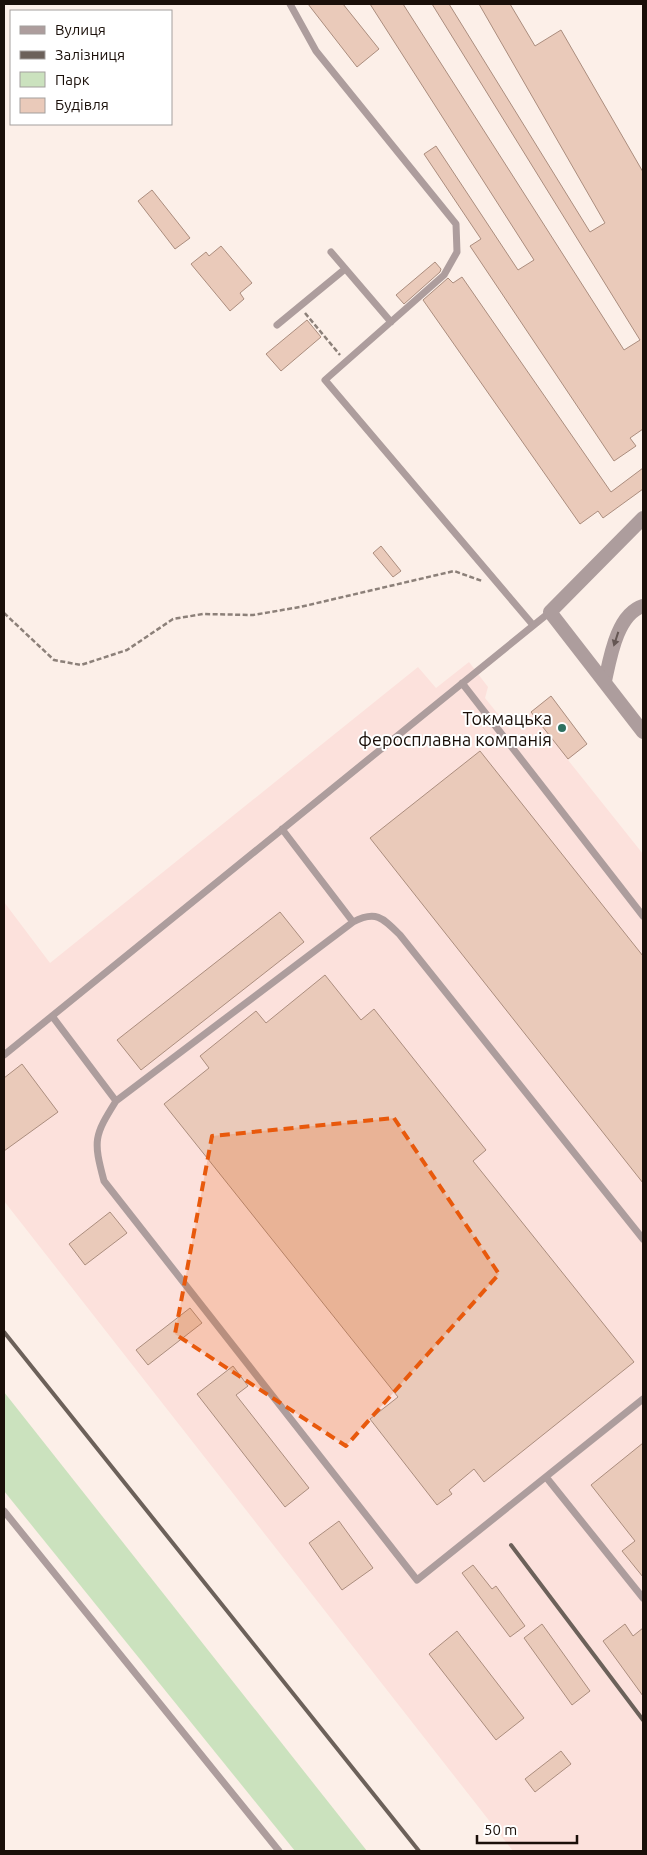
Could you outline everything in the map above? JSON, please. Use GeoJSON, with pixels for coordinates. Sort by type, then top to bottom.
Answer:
{"type":"FeatureCollection","features":[{"type":"Feature","properties":{"kind":"street"},"geometry":{"type":"LineString","coordinates":[[643,518],[550,612],[643,732]]}},
{"type":"Feature","properties":{"kind":"street"},"geometry":{"type":"LineString","coordinates":[[605,681],[620,627],[643,606]]}},
{"type":"Feature","properties":{"kind":"lane"},"geometry":{"type":"LineString","coordinates":[[290,4],[316,51],[456,224],[456,252],[444,275],[325,380],[533,625]]}},
{"type":"Feature","properties":{"kind":"lane"},"geometry":{"type":"LineString","coordinates":[[332,252],[391,322]]}},
{"type":"Feature","properties":{"kind":"lane"},"geometry":{"type":"LineString","coordinates":[[277,325],[345,268]]}},
{"type":"Feature","properties":{"kind":"lane"},"geometry":{"type":"LineString","coordinates":[[4,1055],[550,612]]}},
{"type":"Feature","properties":{"kind":"lane"},"geometry":{"type":"LineString","coordinates":[[462,683],[643,916]]}},
{"type":"Feature","properties":{"kind":"lane"},"geometry":{"type":"LineString","coordinates":[[282,829],[353,922]]}},
{"type":"Feature","properties":{"kind":"lane"},"geometry":{"type":"LineString","coordinates":[[643,1239],[384,919],[366,915],[353,922],[116,1101],[98,1130],[97,1156],[104,1181],[418,1580],[643,1399]]}},
{"type":"Feature","properties":{"kind":"lane"},"geometry":{"type":"LineString","coordinates":[[52,1016],[116,1101]]}},
{"type":"Feature","properties":{"kind":"lane"},"geometry":{"type":"LineString","coordinates":[[546,1477],[643,1598]]}},
{"type":"Feature","properties":{"kind":"lane"},"geometry":{"type":"LineString","coordinates":[[4,1511],[279,1851]]}},
{"type":"Feature","properties":{"kind":"path"},"geometry":{"type":"LineString","coordinates":[[299,307],[346,362]]}},
{"type":"Feature","properties":{"kind":"path"},"geometry":{"type":"LineString","coordinates":[[4,613],[54,660],[81,665],[127,650],[172,619],[203,614],[253,615],[300,607],[454,571],[501,587]]}},
{"type":"Feature","properties":{"kind":"highlighted area"},"geometry":{"type":"Polygon","coordinates":[[[394,1118],[499,1274],[346,1446],[175,1334],[212,1136],[394,1118]]]}},
{"type":"Feature","properties":{"kind":"shaded area"},"geometry":{"type":"Polygon","coordinates":[[[469,662],[488,687],[485,698],[510,729],[551,696],[587,744],[568,760],[643,854],[643,1851],[513,1851],[4,1201],[4,902],[50,963],[418,667],[436,688],[469,662]]]}},
{"type":"Feature","properties":{"kind":"green space"},"geometry":{"type":"Polygon","coordinates":[[[4,1392],[367,1851],[295,1851],[4,1491],[4,1392]]]}},
{"type":"Feature","properties":{"kind":"building"},"geometry":{"type":"Polygon","coordinates":[[[308,4],[343,4],[379,49],[357,67],[308,4]]]}},
{"type":"Feature","properties":{"kind":"building"},"geometry":{"type":"Polygon","coordinates":[[[370,4],[403,4],[624,350],[640,340],[432,4],[449,4],[590,232],[605,223],[479,4],[510,4],[535,46],[561,30],[643,172],[643,429],[630,438],[636,446],[614,461],[470,246],[481,239],[424,154],[436,146],[518,270],[534,260],[370,4]]]}},
{"type":"Feature","properties":{"kind":"building"},"geometry":{"type":"Polygon","coordinates":[[[152,190],[190,238],[175,249],[138,201],[152,190]]]}},
{"type":"Feature","properties":{"kind":"building"},"geometry":{"type":"Polygon","coordinates":[[[221,246],[252,283],[240,293],[244,299],[230,311],[191,264],[206,252],[209,256],[221,246]]]}},
{"type":"Feature","properties":{"kind":"building"},"geometry":{"type":"Polygon","coordinates":[[[435,262],[441,269],[440,272],[404,304],[396,295],[435,262]]]}},
{"type":"Feature","properties":{"kind":"building"},"geometry":{"type":"Polygon","coordinates":[[[462,277],[611,492],[643,468],[643,489],[603,518],[598,511],[580,524],[423,300],[448,278],[453,283],[462,277]]]}},
{"type":"Feature","properties":{"kind":"building"},"geometry":{"type":"Polygon","coordinates":[[[307,320],[321,337],[281,371],[266,354],[307,320]]]}},
{"type":"Feature","properties":{"kind":"building"},"geometry":{"type":"Polygon","coordinates":[[[381,546],[401,571],[393,577],[373,553],[381,546]]]}},
{"type":"Feature","properties":{"kind":"building"},"geometry":{"type":"Polygon","coordinates":[[[551,696],[587,744],[568,759],[531,712],[551,696]]]}},
{"type":"Feature","properties":{"kind":"building"},"geometry":{"type":"Polygon","coordinates":[[[480,751],[643,956],[643,1183],[370,838],[480,751]]]}},
{"type":"Feature","properties":{"kind":"building"},"geometry":{"type":"Polygon","coordinates":[[[280,912],[304,942],[141,1070],[117,1040],[280,912]]]}},
{"type":"Feature","properties":{"kind":"building"},"geometry":{"type":"Polygon","coordinates":[[[325,975],[361,1020],[374,1009],[486,1150],[473,1161],[634,1362],[484,1482],[474,1469],[449,1490],[452,1494],[437,1505],[370,1419],[398,1397],[164,1104],[209,1068],[200,1056],[256,1011],[266,1023],[325,975]]]}},
{"type":"Feature","properties":{"kind":"building"},"geometry":{"type":"Polygon","coordinates":[[[22,1064],[58,1112],[4,1151],[4,1078],[22,1064]]]}},
{"type":"Feature","properties":{"kind":"building"},"geometry":{"type":"Polygon","coordinates":[[[110,1212],[127,1233],[85,1265],[69,1244],[110,1212]]]}},
{"type":"Feature","properties":{"kind":"building"},"geometry":{"type":"Polygon","coordinates":[[[190,1308],[202,1323],[148,1365],[136,1350],[190,1308]]]}},
{"type":"Feature","properties":{"kind":"building"},"geometry":{"type":"Polygon","coordinates":[[[233,1366],[248,1386],[236,1395],[309,1488],[285,1507],[197,1394],[233,1366]]]}},
{"type":"Feature","properties":{"kind":"building"},"geometry":{"type":"Polygon","coordinates":[[[643,1443],[643,1577],[622,1551],[635,1541],[591,1485],[643,1443]]]}},
{"type":"Feature","properties":{"kind":"building"},"geometry":{"type":"Polygon","coordinates":[[[339,1521],[373,1568],[342,1590],[309,1543],[339,1521]]]}},
{"type":"Feature","properties":{"kind":"building"},"geometry":{"type":"Polygon","coordinates":[[[473,1565],[492,1589],[496,1586],[525,1626],[510,1637],[462,1573],[473,1565]]]}},
{"type":"Feature","properties":{"kind":"building"},"geometry":{"type":"Polygon","coordinates":[[[542,1624],[590,1691],[572,1705],[524,1638],[542,1624]]]}},
{"type":"Feature","properties":{"kind":"building"},"geometry":{"type":"Polygon","coordinates":[[[625,1624],[633,1636],[643,1628],[643,1696],[603,1641],[625,1624]]]}},
{"type":"Feature","properties":{"kind":"building"},"geometry":{"type":"Polygon","coordinates":[[[457,1631],[524,1718],[496,1740],[429,1654],[457,1631]]]}},
{"type":"Feature","properties":{"kind":"building"},"geometry":{"type":"Polygon","coordinates":[[[561,1751],[571,1764],[535,1792],[525,1779],[561,1751]]]}},
{"type":"Feature","properties":{"kind":"railway"},"geometry":{"type":"LineString","coordinates":[[4,1332],[419,1851]]}},
{"type":"Feature","properties":{"kind":"railway"},"geometry":{"type":"LineString","coordinates":[[511,1545],[643,1720]]}},
{"type":"Feature","properties":{"kind":"place","name":"Токмацька феросплавна компанія"},"geometry":{"type":"Point","coordinates":[562,728]}}]}
